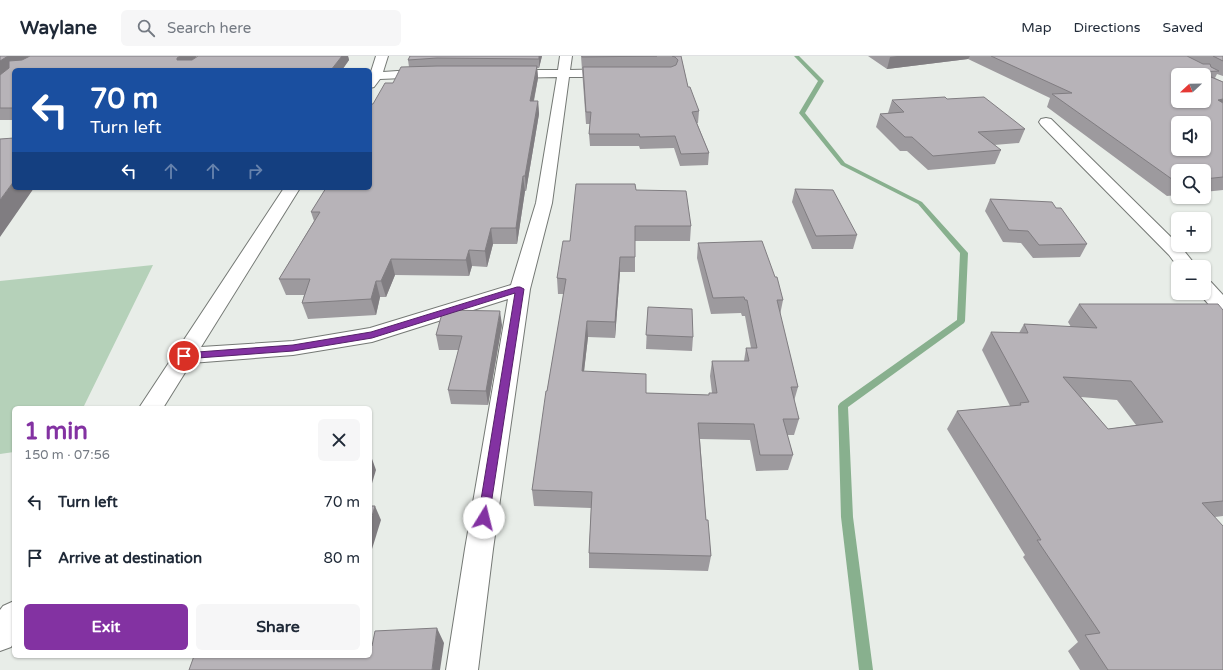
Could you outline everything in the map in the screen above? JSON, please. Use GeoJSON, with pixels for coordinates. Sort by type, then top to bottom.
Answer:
{"type":"FeatureCollection","features":[{"type":"Feature","properties":{"kind":"street"},"geometry":{"type":"LineString","coordinates":[[382,56],[373,80],[439,72]]}},
{"type":"Feature","properties":{"kind":"street"},"geometry":{"type":"LineString","coordinates":[[498,74],[564,65],[624,73]]}},
{"type":"Feature","properties":{"kind":"street"},"geometry":{"type":"LineString","coordinates":[[462,670],[480,541],[520,289],[544,202],[564,65]]}},
{"type":"Feature","properties":{"kind":"street"},"geometry":{"type":"LineString","coordinates":[[1046,122],[1182,260]]}},
{"type":"Feature","properties":{"kind":"street"},"geometry":{"type":"LineString","coordinates":[[152,406],[291,190]]}},
{"type":"Feature","properties":{"kind":"street"},"geometry":{"type":"LineString","coordinates":[[184,356],[293,348],[372,335],[520,289]]}},
{"type":"Feature","properties":{"kind":"street"},"geometry":{"type":"LineString","coordinates":[[1211,294],[1223,308]]}},
{"type":"Feature","properties":{"kind":"street"},"geometry":{"type":"LineString","coordinates":[[0,636],[12,619]]}},
{"type":"Feature","properties":{"kind":"green space"},"geometry":{"type":"Polygon","coordinates":[[[153,265],[84,406],[12,406],[12,452],[0,454],[0,281],[153,265]]]}},
{"type":"Feature","properties":{"kind":"building"},"geometry":{"type":"Polygon","coordinates":[[[0,56],[8,56],[0,61],[0,56]]]}},
{"type":"Feature","properties":{"kind":"building"},"geometry":{"type":"Polygon","coordinates":[[[30,56],[180,56],[177,60],[192,60],[198,56],[342,56],[333,68],[12,68],[12,108],[0,108],[0,75],[9,68],[9,61],[22,60],[30,56]]]}},
{"type":"Feature","properties":{"kind":"building"},"geometry":{"type":"Polygon","coordinates":[[[410,56],[539,56],[539,59],[437,58],[408,60],[410,56]]]}},
{"type":"Feature","properties":{"kind":"building"},"geometry":{"type":"Polygon","coordinates":[[[582,56],[657,56],[582,57],[582,56]]]}},
{"type":"Feature","properties":{"kind":"building"},"geometry":{"type":"Polygon","coordinates":[[[672,56],[681,56],[688,87],[690,87],[699,111],[692,112],[709,153],[681,154],[675,136],[640,137],[639,134],[589,134],[591,112],[586,112],[583,67],[671,67],[676,65],[678,60],[672,56]]]}},
{"type":"Feature","properties":{"kind":"building"},"geometry":{"type":"Polygon","coordinates":[[[991,56],[1187,56],[1203,64],[1210,64],[1211,67],[1219,71],[1211,71],[1211,68],[1171,68],[1171,108],[1211,108],[1211,77],[1223,82],[1223,99],[1218,100],[1223,103],[1223,177],[1211,178],[1211,164],[1171,164],[1171,178],[1052,94],[1072,93],[991,56]]]}},
{"type":"Feature","properties":{"kind":"building"},"geometry":{"type":"Polygon","coordinates":[[[1213,56],[1223,56],[1223,61],[1213,56]]]}},
{"type":"Feature","properties":{"kind":"building"},"geometry":{"type":"Polygon","coordinates":[[[537,66],[530,101],[538,101],[525,176],[523,176],[516,228],[491,228],[485,251],[469,250],[466,260],[391,259],[381,281],[376,281],[371,299],[302,303],[310,279],[279,279],[320,212],[311,212],[325,190],[372,190],[372,104],[385,83],[393,83],[401,67],[537,66]]]}},
{"type":"Feature","properties":{"kind":"building"},"geometry":{"type":"Polygon","coordinates":[[[945,97],[947,99],[984,97],[1025,129],[978,132],[1001,150],[933,156],[912,137],[905,137],[880,114],[904,112],[892,100],[945,97]]]}},
{"type":"Feature","properties":{"kind":"building"},"geometry":{"type":"Polygon","coordinates":[[[12,138],[12,184],[0,200],[0,139],[12,138]]]}},
{"type":"Feature","properties":{"kind":"building"},"geometry":{"type":"Polygon","coordinates":[[[576,184],[635,184],[636,190],[686,191],[691,226],[635,226],[635,257],[620,257],[615,322],[587,321],[582,371],[646,374],[646,393],[709,395],[709,393],[717,393],[712,361],[749,361],[746,348],[757,348],[747,300],[745,300],[744,297],[713,298],[698,243],[762,241],[775,277],[777,277],[783,300],[777,300],[798,387],[791,387],[799,419],[783,419],[793,455],[760,455],[754,424],[698,423],[706,520],[708,520],[711,556],[589,553],[592,492],[532,490],[546,391],[566,279],[557,278],[563,241],[570,241],[576,184]]]}},
{"type":"Feature","properties":{"kind":"building"},"geometry":{"type":"Polygon","coordinates":[[[795,189],[833,190],[857,235],[816,236],[795,189]]]}},
{"type":"Feature","properties":{"kind":"building"},"geometry":{"type":"Polygon","coordinates":[[[990,199],[1052,202],[1056,208],[1061,208],[1087,244],[1039,245],[1028,231],[1009,230],[990,199]]]}},
{"type":"Feature","properties":{"kind":"building"},"geometry":{"type":"Polygon","coordinates":[[[1079,304],[1218,304],[1223,310],[1223,501],[1202,503],[1223,526],[1223,670],[1108,670],[1085,635],[1100,633],[1037,540],[1041,540],[957,411],[1021,405],[1020,403],[1029,402],[991,332],[1028,333],[1024,324],[1097,328],[1079,304]],[[1063,377],[1108,429],[1163,422],[1131,381],[1063,377]]]}},
{"type":"Feature","properties":{"kind":"building"},"geometry":{"type":"Polygon","coordinates":[[[648,307],[692,309],[693,337],[646,335],[648,307]]]}},
{"type":"Feature","properties":{"kind":"building"},"geometry":{"type":"Polygon","coordinates":[[[443,310],[500,311],[486,391],[448,390],[462,336],[436,335],[443,310]]]}},
{"type":"Feature","properties":{"kind":"building"},"geometry":{"type":"Polygon","coordinates":[[[372,506],[375,506],[372,516],[372,506]]]}},
{"type":"Feature","properties":{"kind":"building"},"geometry":{"type":"Polygon","coordinates":[[[437,628],[432,670],[189,670],[193,658],[372,658],[372,646],[375,631],[437,628]]]}},
{"type":"Feature","properties":{"kind":"waterway"},"geometry":{"type":"LineString","coordinates":[[796,56],[821,81],[802,113],[843,164],[920,203],[964,253],[961,321],[843,406],[847,517],[866,670]]}},
{"type":"Feature","properties":{"kind":"route"},"geometry":{"type":"LineString","coordinates":[[184,356],[293,348],[372,335],[520,289],[484,518]]}}]}
